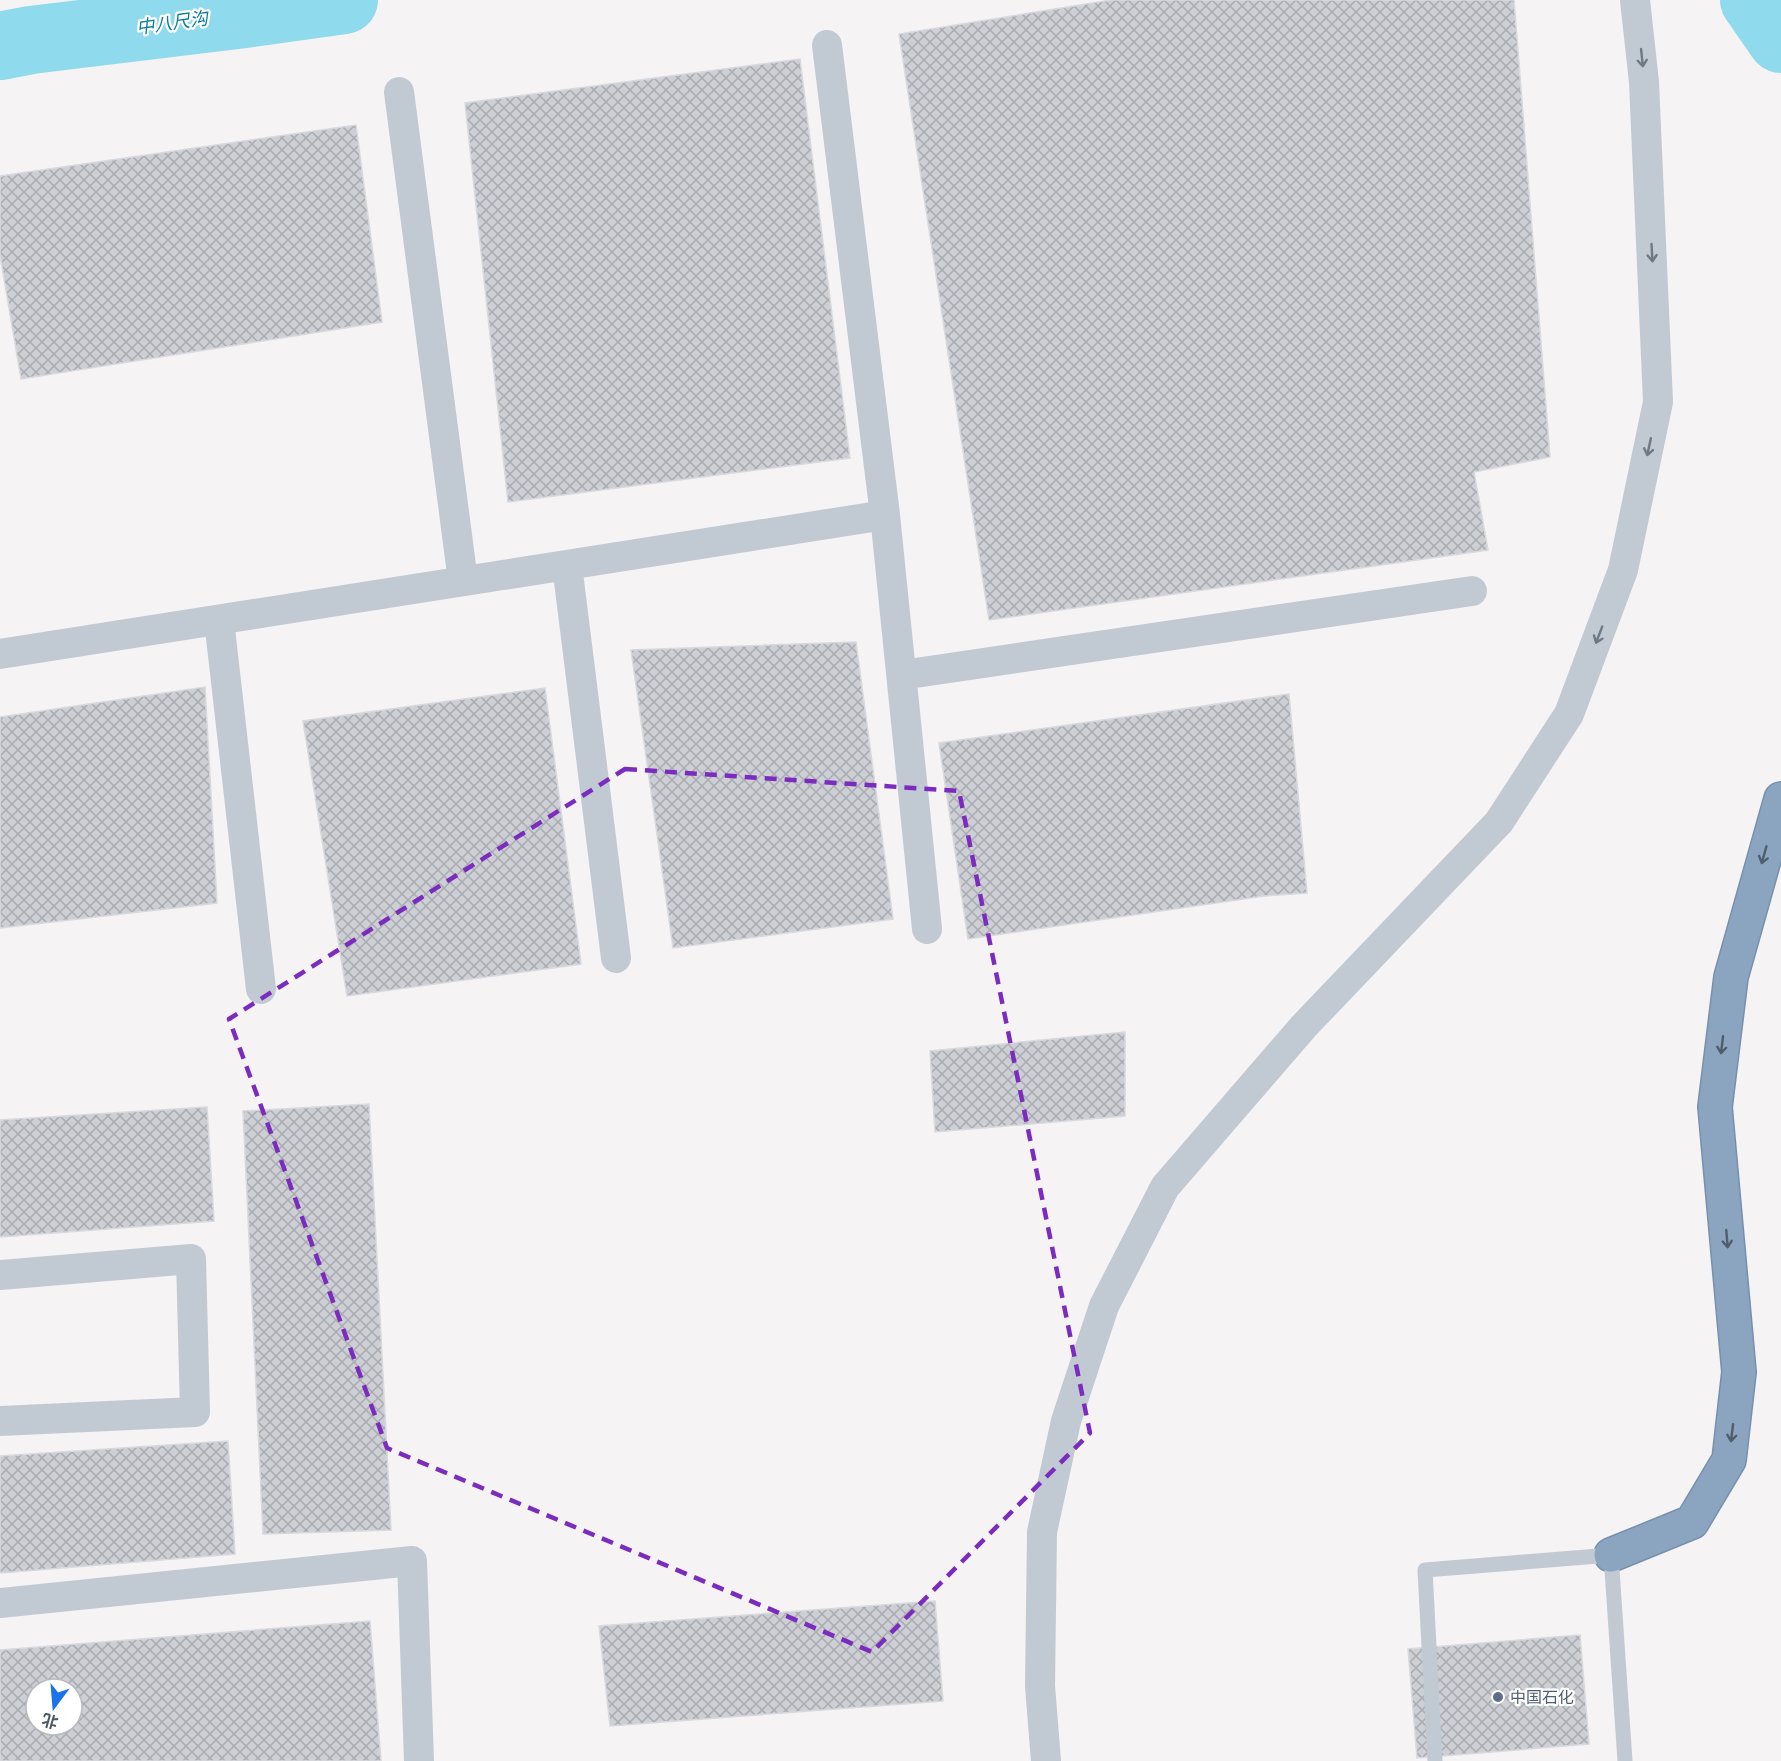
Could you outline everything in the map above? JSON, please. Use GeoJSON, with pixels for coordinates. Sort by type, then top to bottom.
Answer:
{"type":"FeatureCollection","features":[{"type":"Feature","properties":{"kind":"highway"},"geometry":{"type":"LineString","coordinates":[[1611,1555],[1692,1522],[1729,1460],[1739,1372],[1715,1107],[1731,977],[1781,799]]}},
{"type":"Feature","properties":{"kind":"street"},"geometry":{"type":"LineString","coordinates":[[1046,1761],[1040,1686],[1042,1532],[1066,1421],[1104,1306],[1164,1187],[1304,1026],[1499,822],[1569,714],[1623,570],[1658,402],[1644,82],[1635,0]]}},
{"type":"Feature","properties":{"kind":"street"},"geometry":{"type":"LineString","coordinates":[[827,45],[885,515],[927,929]]}},
{"type":"Feature","properties":{"kind":"street"},"geometry":{"type":"LineString","coordinates":[[399,92],[464,581]]}},
{"type":"Feature","properties":{"kind":"street"},"geometry":{"type":"LineString","coordinates":[[0,654],[885,515]]}},
{"type":"Feature","properties":{"kind":"street"},"geometry":{"type":"LineString","coordinates":[[567,565],[616,958]]}},
{"type":"Feature","properties":{"kind":"street"},"geometry":{"type":"LineString","coordinates":[[902,675],[1473,591]]}},
{"type":"Feature","properties":{"kind":"street"},"geometry":{"type":"LineString","coordinates":[[219,620],[261,989]]}},
{"type":"Feature","properties":{"kind":"street"},"geometry":{"type":"LineString","coordinates":[[0,1275],[191,1259],[195,1412],[0,1420]]}},
{"type":"Feature","properties":{"kind":"street"},"geometry":{"type":"LineString","coordinates":[[0,1603],[412,1561],[419,1761]]}},
{"type":"Feature","properties":{"kind":"lane"},"geometry":{"type":"LineString","coordinates":[[1435,1761],[1425,1570],[1611,1555],[1625,1761]]}},
{"type":"Feature","properties":{"kind":"highlighted area"},"geometry":{"type":"Polygon","coordinates":[[[625,769],[959,791],[1090,1433],[872,1652],[387,1448],[229,1019],[625,769]]]}},
{"type":"Feature","properties":{"kind":"building"},"geometry":{"type":"Polygon","coordinates":[[[1111,0],[1514,0],[1550,457],[1474,472],[1488,550],[989,620],[899,34],[1111,0]]]}},
{"type":"Feature","properties":{"kind":"building"},"geometry":{"type":"Polygon","coordinates":[[[800,59],[850,458],[508,502],[465,103],[800,59]]]}},
{"type":"Feature","properties":{"kind":"building"},"geometry":{"type":"Polygon","coordinates":[[[356,125],[382,322],[21,379],[0,255],[0,176],[356,125]]]}},
{"type":"Feature","properties":{"kind":"building"},"geometry":{"type":"Polygon","coordinates":[[[856,642],[893,919],[673,948],[631,650],[856,642]]]}},
{"type":"Feature","properties":{"kind":"building"},"geometry":{"type":"Polygon","coordinates":[[[205,687],[217,903],[0,928],[0,717],[205,687]]]}},
{"type":"Feature","properties":{"kind":"building"},"geometry":{"type":"Polygon","coordinates":[[[545,688],[581,964],[347,996],[303,721],[545,688]]]}},
{"type":"Feature","properties":{"kind":"building"},"geometry":{"type":"Polygon","coordinates":[[[1289,694],[1307,893],[1264,896],[968,939],[939,743],[1289,694]]]}},
{"type":"Feature","properties":{"kind":"building"},"geometry":{"type":"Polygon","coordinates":[[[1125,1032],[1125,1116],[935,1132],[930,1051],[1125,1032]]]}},
{"type":"Feature","properties":{"kind":"building"},"geometry":{"type":"Polygon","coordinates":[[[369,1104],[391,1530],[263,1534],[243,1111],[369,1104]]]}},
{"type":"Feature","properties":{"kind":"building"},"geometry":{"type":"Polygon","coordinates":[[[207,1107],[214,1221],[0,1237],[0,1120],[207,1107]]]}},
{"type":"Feature","properties":{"kind":"building"},"geometry":{"type":"Polygon","coordinates":[[[228,1441],[235,1554],[0,1573],[0,1456],[228,1441]]]}},
{"type":"Feature","properties":{"kind":"building"},"geometry":{"type":"Polygon","coordinates":[[[935,1601],[943,1701],[610,1726],[599,1626],[935,1601]]]}},
{"type":"Feature","properties":{"kind":"building"},"geometry":{"type":"Polygon","coordinates":[[[370,1621],[381,1761],[0,1761],[0,1650],[370,1621]]]}},
{"type":"Feature","properties":{"kind":"building","name":"中国石化"},"geometry":{"type":"Polygon","coordinates":[[[1580,1635],[1589,1744],[1417,1758],[1408,1649],[1580,1635]]]}},
{"type":"Feature","properties":{"kind":"waterway","name":"中八尺沟"},"geometry":{"type":"LineString","coordinates":[[0,46],[31,40],[344,0]]}},
{"type":"Feature","properties":{"kind":"waterway","name":"中八尺沟"},"geometry":{"type":"LineString","coordinates":[[1754,0],[1781,39]]}},
{"type":"Feature","properties":{"kind":"place","name":"中国石化"},"geometry":{"type":"Point","coordinates":[1498,1697]}}]}
